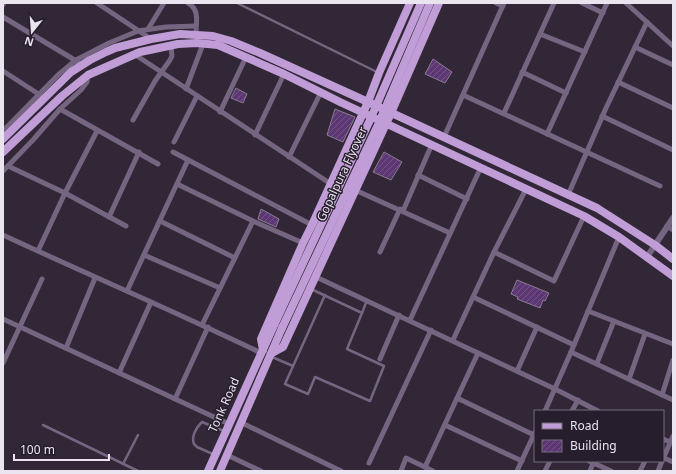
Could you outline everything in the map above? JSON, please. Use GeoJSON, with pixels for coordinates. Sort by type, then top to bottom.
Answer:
{"type":"FeatureCollection","features":[{"type":"Feature","properties":{"kind":"main road"},"geometry":{"type":"LineString","coordinates":[[262,351],[261,339],[303,243],[320,209],[368,102],[410,3]]}},
{"type":"Feature","properties":{"kind":"main road","name":"Gopalpura Flyover"},"geometry":{"type":"LineString","coordinates":[[262,351],[370,120],[421,3]]}},
{"type":"Feature","properties":{"kind":"main road","name":"Gopalpura Flyover"},"geometry":{"type":"LineString","coordinates":[[272,354],[282,328],[378,125],[430,3]]}},
{"type":"Feature","properties":{"kind":"main road"},"geometry":{"type":"LineString","coordinates":[[272,354],[283,347],[391,113],[439,3]]}},
{"type":"Feature","properties":{"kind":"main road"},"geometry":{"type":"LineString","coordinates":[[3,139],[79,63],[115,48],[196,30],[231,41],[368,102],[597,208],[673,259]]}},
{"type":"Feature","properties":{"kind":"main road"},"geometry":{"type":"LineString","coordinates":[[396,36],[420,47]]}},
{"type":"Feature","properties":{"kind":"main road"},"geometry":{"type":"LineString","coordinates":[[3,152],[77,83],[88,75],[134,54],[171,46],[203,44],[218,45],[284,74],[386,124],[432,144],[584,216],[619,237],[673,276]]}},
{"type":"Feature","properties":{"kind":"main road"},"geometry":{"type":"LineString","coordinates":[[320,209],[342,219]]}},
{"type":"Feature","properties":{"kind":"main road","name":"Tonk Road"},"geometry":{"type":"LineString","coordinates":[[208,471],[262,351]]}},
{"type":"Feature","properties":{"kind":"main road","name":"Tonk Road"},"geometry":{"type":"LineString","coordinates":[[220,471],[272,354]]}},
{"type":"Feature","properties":{"kind":"street"},"geometry":{"type":"LineString","coordinates":[[97,3],[151,39]]}},
{"type":"Feature","properties":{"kind":"street"},"geometry":{"type":"LineString","coordinates":[[148,29],[164,3]]}},
{"type":"Feature","properties":{"kind":"street"},"geometry":{"type":"LineString","coordinates":[[3,131],[58,75],[79,63],[108,43],[138,30],[196,30],[196,11],[188,3]]}},
{"type":"Feature","properties":{"kind":"street"},"geometry":{"type":"LineString","coordinates":[[444,137],[504,5],[496,3]]}},
{"type":"Feature","properties":{"kind":"street"},"geometry":{"type":"LineString","coordinates":[[504,113],[554,3]]}},
{"type":"Feature","properties":{"kind":"street"},"geometry":{"type":"LineString","coordinates":[[582,3],[603,13]]}},
{"type":"Feature","properties":{"kind":"street"},"geometry":{"type":"LineString","coordinates":[[546,134],[607,3]]}},
{"type":"Feature","properties":{"kind":"street"},"geometry":{"type":"LineString","coordinates":[[626,3],[673,46]]}},
{"type":"Feature","properties":{"kind":"street"},"geometry":{"type":"LineString","coordinates":[[3,17],[79,63]]}},
{"type":"Feature","properties":{"kind":"street"},"geometry":{"type":"LineString","coordinates":[[568,195],[602,116],[647,22]]}},
{"type":"Feature","properties":{"kind":"street"},"geometry":{"type":"LineString","coordinates":[[540,34],[585,52]]}},
{"type":"Feature","properties":{"kind":"street"},"geometry":{"type":"LineString","coordinates":[[186,89],[203,44]]}},
{"type":"Feature","properties":{"kind":"street"},"geometry":{"type":"LineString","coordinates":[[133,120],[160,72],[172,56],[171,46]]}},
{"type":"Feature","properties":{"kind":"street"},"geometry":{"type":"LineString","coordinates":[[635,47],[673,65]]}},
{"type":"Feature","properties":{"kind":"street"},"geometry":{"type":"LineString","coordinates":[[134,54],[331,184]]}},
{"type":"Feature","properties":{"kind":"street"},"geometry":{"type":"LineString","coordinates":[[220,112],[246,57]]}},
{"type":"Feature","properties":{"kind":"street"},"geometry":{"type":"LineString","coordinates":[[3,71],[40,95]]}},
{"type":"Feature","properties":{"kind":"street"},"geometry":{"type":"LineString","coordinates":[[522,72],[566,93]]}},
{"type":"Feature","properties":{"kind":"street"},"geometry":{"type":"LineString","coordinates":[[255,134],[284,74]]}},
{"type":"Feature","properties":{"kind":"street"},"geometry":{"type":"LineString","coordinates":[[3,170],[33,140],[60,109],[80,90],[87,82],[88,75]]}},
{"type":"Feature","properties":{"kind":"street"},"geometry":{"type":"LineString","coordinates":[[618,82],[673,108]]}},
{"type":"Feature","properties":{"kind":"street"},"geometry":{"type":"LineString","coordinates":[[289,157],[321,92]]}},
{"type":"Feature","properties":{"kind":"street"},"geometry":{"type":"LineString","coordinates":[[463,94],[660,186]]}},
{"type":"Feature","properties":{"kind":"street"},"geometry":{"type":"LineString","coordinates":[[174,142],[197,96]]}},
{"type":"Feature","properties":{"kind":"street"},"geometry":{"type":"LineString","coordinates":[[60,109],[158,164]]}},
{"type":"Feature","properties":{"kind":"street"},"geometry":{"type":"LineString","coordinates":[[602,116],[673,150]]}},
{"type":"Feature","properties":{"kind":"street"},"geometry":{"type":"LineString","coordinates":[[38,251],[65,194],[98,131]]}},
{"type":"Feature","properties":{"kind":"street"},"geometry":{"type":"LineString","coordinates":[[380,252],[432,144]]}},
{"type":"Feature","properties":{"kind":"street"},"geometry":{"type":"LineString","coordinates":[[109,216],[139,152]]}},
{"type":"Feature","properties":{"kind":"street"},"geometry":{"type":"LineString","coordinates":[[173,152],[312,225]]}},
{"type":"Feature","properties":{"kind":"street"},"geometry":{"type":"LineString","coordinates":[[127,291],[188,160]]}},
{"type":"Feature","properties":{"kind":"street"},"geometry":{"type":"LineString","coordinates":[[8,166],[109,216],[126,226]]}},
{"type":"Feature","properties":{"kind":"street"},"geometry":{"type":"LineString","coordinates":[[410,320],[481,167]]}},
{"type":"Feature","properties":{"kind":"street"},"geometry":{"type":"LineString","coordinates":[[418,175],[467,199]]}},
{"type":"Feature","properties":{"kind":"street"},"geometry":{"type":"LineString","coordinates":[[177,184],[253,221],[303,243]]}},
{"type":"Feature","properties":{"kind":"street"},"geometry":{"type":"LineString","coordinates":[[452,340],[526,189]]}},
{"type":"Feature","properties":{"kind":"street"},"geometry":{"type":"LineString","coordinates":[[356,190],[450,233]]}},
{"type":"Feature","properties":{"kind":"street"},"geometry":{"type":"LineString","coordinates":[[494,252],[554,281],[584,216]]}},
{"type":"Feature","properties":{"kind":"street"},"geometry":{"type":"LineString","coordinates":[[647,257],[654,245],[670,228],[673,218]]}},
{"type":"Feature","properties":{"kind":"street"},"geometry":{"type":"LineString","coordinates":[[160,221],[235,258]]}},
{"type":"Feature","properties":{"kind":"street"},"geometry":{"type":"LineString","coordinates":[[175,399],[220,288],[253,221]]}},
{"type":"Feature","properties":{"kind":"street"},"geometry":{"type":"LineString","coordinates":[[3,235],[95,278],[262,351]]}},
{"type":"Feature","properties":{"kind":"street"},"geometry":{"type":"LineString","coordinates":[[546,410],[556,389],[619,237]]}},
{"type":"Feature","properties":{"kind":"street"},"geometry":{"type":"LineString","coordinates":[[144,255],[220,288]]}},
{"type":"Feature","properties":{"kind":"street"},"geometry":{"type":"LineString","coordinates":[[316,277],[556,389],[596,410]]}},
{"type":"Feature","properties":{"kind":"street"},"geometry":{"type":"LineString","coordinates":[[66,348],[95,278]]}},
{"type":"Feature","properties":{"kind":"street"},"geometry":{"type":"LineString","coordinates":[[3,363],[42,279]]}},
{"type":"Feature","properties":{"kind":"street"},"geometry":{"type":"LineString","coordinates":[[473,297],[574,344]]}},
{"type":"Feature","properties":{"kind":"street"},"geometry":{"type":"LineString","coordinates":[[119,373],[152,302]]}},
{"type":"Feature","properties":{"kind":"street"},"geometry":{"type":"LineString","coordinates":[[588,311],[673,344]]}},
{"type":"Feature","properties":{"kind":"street"},"geometry":{"type":"LineString","coordinates":[[380,361],[399,315]]}},
{"type":"Feature","properties":{"kind":"street"},"geometry":{"type":"LineString","coordinates":[[3,319],[229,424]]}},
{"type":"Feature","properties":{"kind":"street"},"geometry":{"type":"LineString","coordinates":[[597,363],[614,321]]}},
{"type":"Feature","properties":{"kind":"street"},"geometry":{"type":"LineString","coordinates":[[517,371],[537,327]]}},
{"type":"Feature","properties":{"kind":"street"},"geometry":{"type":"LineString","coordinates":[[369,463],[431,330]]}},
{"type":"Feature","properties":{"kind":"street"},"geometry":{"type":"LineString","coordinates":[[629,379],[645,334]]}},
{"type":"Feature","properties":{"kind":"street"},"geometry":{"type":"LineString","coordinates":[[571,352],[673,400]]}},
{"type":"Feature","properties":{"kind":"street"},"geometry":{"type":"LineString","coordinates":[[425,467],[478,353]]}},
{"type":"Feature","properties":{"kind":"street"},"geometry":{"type":"LineString","coordinates":[[662,395],[673,360]]}},
{"type":"Feature","properties":{"kind":"street"},"geometry":{"type":"LineString","coordinates":[[457,398],[534,433],[517,471]]}},
{"type":"Feature","properties":{"kind":"street"},"geometry":{"type":"LineString","coordinates":[[573,410],[578,400]]}},
{"type":"Feature","properties":{"kind":"street"},"geometry":{"type":"LineString","coordinates":[[242,423],[341,471]]}},
{"type":"Feature","properties":{"kind":"street"},"geometry":{"type":"LineString","coordinates":[[445,425],[522,461]]}},
{"type":"Feature","properties":{"kind":"street"},"geometry":{"type":"LineString","coordinates":[[664,457],[673,436]]}},
{"type":"Feature","properties":{"kind":"street"},"geometry":{"type":"LineString","coordinates":[[664,439],[670,442]]}},
{"type":"Feature","properties":{"kind":"street"},"geometry":{"type":"LineString","coordinates":[[227,455],[260,471]]}},
{"type":"Feature","properties":{"kind":"street"},"geometry":{"type":"LineString","coordinates":[[401,471],[406,458],[433,471]]}},
{"type":"Feature","properties":{"kind":"street"},"geometry":{"type":"LineString","coordinates":[[545,471],[550,462]]}},
{"type":"Feature","properties":{"kind":"street"},"geometry":{"type":"LineString","coordinates":[[590,471],[592,462],[611,471]]}},
{"type":"Feature","properties":{"kind":"street"},"geometry":{"type":"LineString","coordinates":[[640,471],[644,462]]}},
{"type":"Feature","properties":{"kind":"lane"},"geometry":{"type":"LineString","coordinates":[[237,3],[379,73]]}},
{"type":"Feature","properties":{"kind":"lane"},"geometry":{"type":"LineString","coordinates":[[310,289],[362,313]]}},
{"type":"Feature","properties":{"kind":"lane"},"geometry":{"type":"LineString","coordinates":[[325,295],[286,385],[308,394],[315,377],[370,401],[384,366],[380,361],[347,349],[367,300]]}},
{"type":"Feature","properties":{"kind":"lane"},"geometry":{"type":"LineString","coordinates":[[272,354],[294,366]]}},
{"type":"Feature","properties":{"kind":"lane"},"geometry":{"type":"LineString","coordinates":[[215,455],[194,444],[193,439],[196,431],[200,422],[202,422],[225,432]]}},
{"type":"Feature","properties":{"kind":"lane"},"geometry":{"type":"LineString","coordinates":[[43,425],[138,471]]}},
{"type":"Feature","properties":{"kind":"lane"},"geometry":{"type":"LineString","coordinates":[[123,464],[138,435]]}},
{"type":"Feature","properties":{"kind":"building"},"geometry":{"type":"Polygon","coordinates":[[[433,59],[452,72],[445,83],[425,74],[433,59]]]}},
{"type":"Feature","properties":{"kind":"building"},"geometry":{"type":"Polygon","coordinates":[[[236,88],[247,94],[243,103],[231,98],[236,88]]]}},
{"type":"Feature","properties":{"kind":"building"},"geometry":{"type":"Polygon","coordinates":[[[335,109],[355,117],[343,142],[327,135],[335,109]]]}},
{"type":"Feature","properties":{"kind":"building"},"geometry":{"type":"Polygon","coordinates":[[[384,152],[402,162],[391,180],[373,172],[384,152]]]}},
{"type":"Feature","properties":{"kind":"building"},"geometry":{"type":"Polygon","coordinates":[[[261,209],[279,219],[276,227],[258,219],[261,209]]]}},
{"type":"Feature","properties":{"kind":"building"},"geometry":{"type":"Polygon","coordinates":[[[517,280],[549,293],[545,301],[543,300],[540,308],[517,299],[518,297],[511,294],[517,280]]]}}]}
